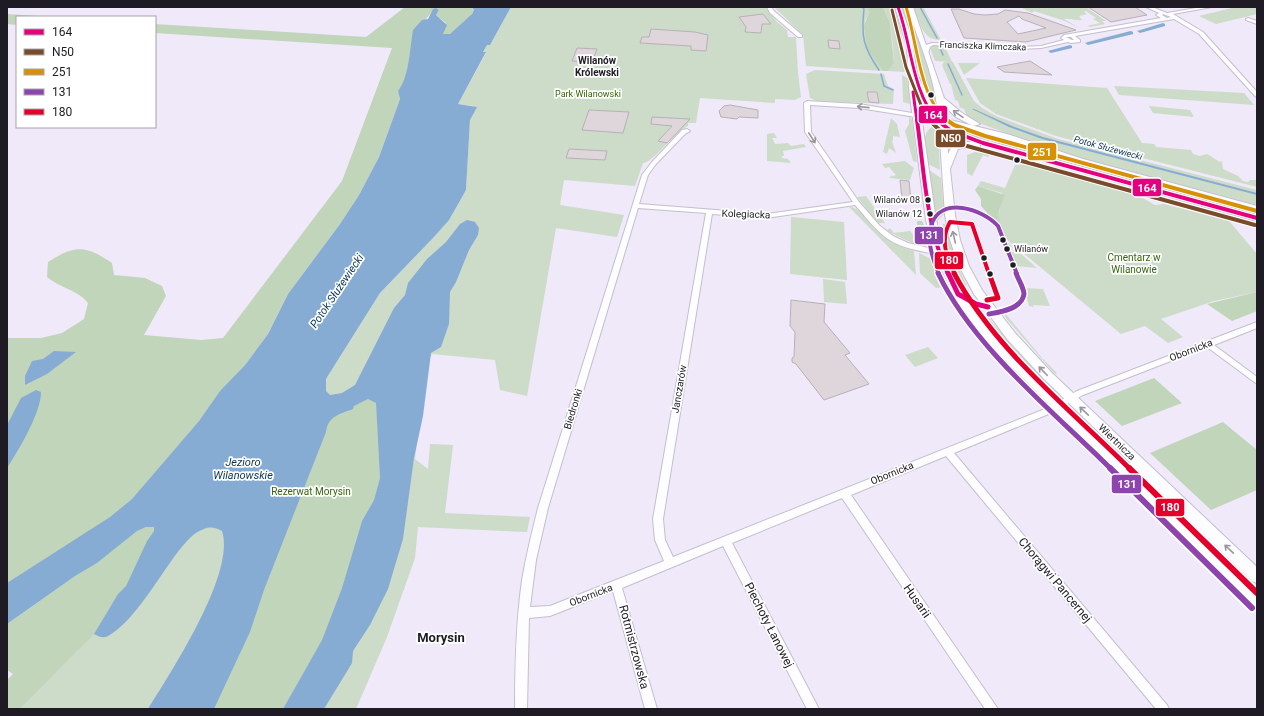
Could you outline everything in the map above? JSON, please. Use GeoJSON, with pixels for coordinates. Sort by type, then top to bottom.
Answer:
{"type":"FeatureCollection","features":[{"type":"Feature","properties":{"kind":"main road"},"geometry":{"type":"LineString","coordinates":[[898,7],[904,23],[914,74],[921,88],[927,108],[939,122],[967,138],[1257,218]]}},
{"type":"Feature","properties":{"kind":"main road","name":"Wiertnicza"},"geometry":{"type":"LineString","coordinates":[[910,7],[941,99],[939,122],[946,170],[950,215],[961,259],[975,288],[1029,356],[1257,576]]}},
{"type":"Feature","properties":{"kind":"main road","name":"Wiertnicza"},"geometry":{"type":"LineString","coordinates":[[914,74],[913,88],[916,115],[931,220],[939,253],[955,289],[977,322],[994,342],[1257,603]]}},
{"type":"Feature","properties":{"kind":"main road"},"geometry":{"type":"LineString","coordinates":[[941,99],[959,115],[1004,136]]}},
{"type":"Feature","properties":{"kind":"main road"},"geometry":{"type":"LineString","coordinates":[[916,115],[939,122],[1004,136],[1080,161],[1257,209]]}},
{"type":"Feature","properties":{"kind":"main road"},"geometry":{"type":"LineString","coordinates":[[919,134],[926,126],[939,122]]}},
{"type":"Feature","properties":{"kind":"main road"},"geometry":{"type":"LineString","coordinates":[[946,170],[951,153],[957,146],[971,144],[997,147]]}},
{"type":"Feature","properties":{"kind":"street"},"geometry":{"type":"LineString","coordinates":[[770,7],[772,12],[800,36]]}},
{"type":"Feature","properties":{"kind":"street"},"geometry":{"type":"LineString","coordinates":[[1145,7],[1158,15],[1172,19]]}},
{"type":"Feature","properties":{"kind":"street"},"geometry":{"type":"LineString","coordinates":[[1148,7],[1166,14],[1208,41],[1257,95]]}},
{"type":"Feature","properties":{"kind":"street","name":"Franciszka Klimczaka"},"geometry":{"type":"LineString","coordinates":[[1135,24],[1158,15],[1210,7]]}},
{"type":"Feature","properties":{"kind":"street","name":"Franciszka Klimczaka"},"geometry":{"type":"LineString","coordinates":[[920,34],[927,39],[934,40],[1022,45],[1067,38],[1135,24],[1172,19],[1194,10]]}},
{"type":"Feature","properties":{"kind":"street"},"geometry":{"type":"LineString","coordinates":[[1248,19],[1257,23]]}},
{"type":"Feature","properties":{"kind":"street","name":"Franciszka Klimczaka"},"geometry":{"type":"LineString","coordinates":[[926,52],[928,46],[932,44],[1027,48],[1067,38],[1076,38],[1078,41],[1099,32]]}},
{"type":"Feature","properties":{"kind":"street"},"geometry":{"type":"LineString","coordinates":[[1251,88],[1257,88]]}},
{"type":"Feature","properties":{"kind":"street"},"geometry":{"type":"LineString","coordinates":[[916,115],[859,106],[807,103],[808,132],[857,203],[891,238],[906,245],[939,253]]}},
{"type":"Feature","properties":{"kind":"street","name":"Biedronki"},"geometry":{"type":"LineString","coordinates":[[521,709],[524,613],[530,566],[543,508],[635,206],[647,172],[684,132],[687,131]]}},
{"type":"Feature","properties":{"kind":"street","name":"Kolegiacka"},"geometry":{"type":"LineString","coordinates":[[635,206],[709,213],[766,216],[857,203]]}},
{"type":"Feature","properties":{"kind":"street","name":"Janczarów"},"geometry":{"type":"LineString","coordinates":[[670,563],[660,540],[658,519],[709,213]]}},
{"type":"Feature","properties":{"kind":"street","name":"Obornicka"},"geometry":{"type":"LineString","coordinates":[[524,613],[550,611],[1057,406],[1071,398],[1150,365],[1257,325]]}},
{"type":"Feature","properties":{"kind":"street"},"geometry":{"type":"LineString","coordinates":[[1208,344],[1257,381]]}},
{"type":"Feature","properties":{"kind":"street","name":"Chorągwi Pancernej"},"geometry":{"type":"LineString","coordinates":[[947,451],[1163,709]]}},
{"type":"Feature","properties":{"kind":"street","name":"Husarii"},"geometry":{"type":"LineString","coordinates":[[844,493],[992,709]]}},
{"type":"Feature","properties":{"kind":"street","name":"Piechoty Łanowej"},"geometry":{"type":"LineString","coordinates":[[725,540],[813,709]]}},
{"type":"Feature","properties":{"kind":"street","name":"Rotmistrzowska"},"geometry":{"type":"LineString","coordinates":[[616,585],[626,616],[638,668],[651,709]]}},
{"type":"Feature","properties":{"kind":"green space"},"geometry":{"type":"Polygon","coordinates":[[[405,7],[472,7],[474,10],[461,27],[452,33],[443,34],[446,23],[436,15],[439,10],[436,8],[412,36],[413,40],[404,85],[398,91],[400,99],[379,157],[359,195],[340,224],[288,294],[268,334],[245,365],[220,391],[199,421],[132,499],[110,517],[7,583],[7,338],[41,338],[62,333],[84,319],[88,303],[79,295],[47,277],[48,262],[66,252],[80,249],[87,250],[112,263],[114,275],[145,278],[162,286],[166,296],[144,335],[201,340],[223,338],[342,181],[392,48],[156,33],[156,24],[366,37],[405,7]]]}},
{"type":"Feature","properties":{"kind":"green space"},"geometry":{"type":"Polygon","coordinates":[[[511,7],[766,8],[777,22],[787,30],[788,37],[796,37],[801,97],[795,100],[775,99],[775,103],[700,98],[696,123],[688,123],[688,126],[676,134],[652,158],[643,163],[635,186],[564,180],[560,205],[624,215],[617,237],[556,228],[527,396],[500,390],[495,360],[432,354],[427,366],[423,386],[415,459],[428,469],[430,444],[453,445],[445,513],[530,517],[527,532],[418,527],[415,558],[387,637],[356,709],[20,709],[78,650],[101,561],[7,623],[7,344],[326,379],[380,293],[433,238],[466,190],[470,120],[474,106],[458,104],[486,53],[483,52],[487,45],[490,45],[511,7]]]}},
{"type":"Feature","properties":{"kind":"green space"},"geometry":{"type":"Polygon","coordinates":[[[774,7],[866,7],[869,12],[865,21],[878,63],[883,71],[806,66],[803,35],[774,7]]]}},
{"type":"Feature","properties":{"kind":"green space"},"geometry":{"type":"Polygon","coordinates":[[[866,7],[883,7],[890,23],[894,63],[888,71],[883,71],[867,48],[864,26],[869,12],[866,7]]]}},
{"type":"Feature","properties":{"kind":"green space"},"geometry":{"type":"Polygon","coordinates":[[[883,7],[894,7],[897,15],[901,30],[906,70],[904,72],[888,71],[894,63],[893,46],[890,23],[883,7]]]}},
{"type":"Feature","properties":{"kind":"green space"},"geometry":{"type":"Polygon","coordinates":[[[902,7],[907,7],[922,44],[930,71],[938,110],[931,108],[929,105],[908,24],[902,7]]]}},
{"type":"Feature","properties":{"kind":"green space"},"geometry":{"type":"Polygon","coordinates":[[[913,7],[923,7],[941,40],[934,39],[925,34],[913,7]]]}},
{"type":"Feature","properties":{"kind":"green space"},"geometry":{"type":"Polygon","coordinates":[[[1020,7],[1085,7],[1082,8],[1087,8],[1106,21],[1102,21],[1105,24],[1090,27],[1087,26],[1100,23],[1093,19],[1096,18],[1086,11],[1084,12],[1087,14],[1079,16],[1082,20],[1064,19],[1081,29],[1065,21],[1034,11],[1032,13],[1020,7]]]}},
{"type":"Feature","properties":{"kind":"green space"},"geometry":{"type":"Polygon","coordinates":[[[1236,7],[1257,7],[1257,14],[1216,24],[1199,16],[1236,7]]]}},
{"type":"Feature","properties":{"kind":"green space"},"geometry":{"type":"Polygon","coordinates":[[[7,14],[38,16],[16,16],[16,25],[7,24],[7,14]]]}},
{"type":"Feature","properties":{"kind":"green space"},"geometry":{"type":"Polygon","coordinates":[[[1130,31],[1134,34],[1089,44],[1086,42],[1130,31]]]}},
{"type":"Feature","properties":{"kind":"green space"},"geometry":{"type":"Polygon","coordinates":[[[935,45],[944,45],[952,62],[935,61],[930,48],[935,45]]]}},
{"type":"Feature","properties":{"kind":"green space"},"geometry":{"type":"Polygon","coordinates":[[[944,62],[953,62],[974,101],[982,108],[996,116],[1058,139],[1257,190],[1257,205],[1075,157],[973,121],[967,117],[964,109],[958,107],[960,107],[958,101],[955,100],[951,84],[942,65],[944,62]]]}},
{"type":"Feature","properties":{"kind":"green space"},"geometry":{"type":"Polygon","coordinates":[[[958,63],[980,63],[964,75],[958,63]]]}},
{"type":"Feature","properties":{"kind":"green space"},"geometry":{"type":"Polygon","coordinates":[[[815,70],[884,74],[888,86],[894,89],[893,104],[817,101],[810,98],[806,74],[815,70]]]}},
{"type":"Feature","properties":{"kind":"green space"},"geometry":{"type":"Polygon","coordinates":[[[902,75],[907,78],[910,104],[903,102],[902,75]]]}},
{"type":"Feature","properties":{"kind":"green space"},"geometry":{"type":"Polygon","coordinates":[[[966,78],[1107,88],[1142,143],[1154,144],[1156,147],[1191,150],[1193,154],[1200,156],[1207,154],[1220,162],[1222,161],[1223,169],[1238,176],[1243,181],[1248,182],[1250,180],[1257,180],[1257,187],[1056,136],[996,114],[980,103],[966,78]]]}},
{"type":"Feature","properties":{"kind":"green space"},"geometry":{"type":"Polygon","coordinates":[[[1114,86],[1244,93],[1254,105],[1119,95],[1114,86]]]}},
{"type":"Feature","properties":{"kind":"green space"},"geometry":{"type":"Polygon","coordinates":[[[1149,106],[1190,110],[1194,117],[1153,113],[1149,106]]]}},
{"type":"Feature","properties":{"kind":"green space"},"geometry":{"type":"Polygon","coordinates":[[[909,116],[912,120],[917,162],[913,161],[905,131],[909,124],[909,116]]]}},
{"type":"Feature","properties":{"kind":"green space"},"geometry":{"type":"Polygon","coordinates":[[[891,118],[897,124],[900,137],[893,136],[892,141],[896,153],[889,148],[887,154],[883,152],[891,118]]]}},
{"type":"Feature","properties":{"kind":"green space"},"geometry":{"type":"Polygon","coordinates":[[[960,126],[1090,167],[1257,211],[1257,216],[988,143],[959,132],[960,126]]]}},
{"type":"Feature","properties":{"kind":"green space"},"geometry":{"type":"Polygon","coordinates":[[[932,127],[935,128],[938,133],[940,170],[928,164],[925,148],[926,134],[932,127]]]}},
{"type":"Feature","properties":{"kind":"green space"},"geometry":{"type":"Polygon","coordinates":[[[774,133],[777,138],[772,138],[775,144],[788,143],[791,146],[804,144],[806,147],[783,151],[784,156],[782,156],[782,158],[788,159],[791,163],[767,161],[767,134],[774,133]]]}},
{"type":"Feature","properties":{"kind":"green space"},"geometry":{"type":"Polygon","coordinates":[[[975,152],[990,154],[988,157],[983,155],[972,176],[967,173],[967,155],[975,152]]]}},
{"type":"Feature","properties":{"kind":"green space"},"geometry":{"type":"Polygon","coordinates":[[[905,161],[914,168],[910,180],[890,178],[889,177],[896,175],[889,167],[885,168],[882,164],[905,161]]]}},
{"type":"Feature","properties":{"kind":"green space","name":"Cmentarz w Wilanowie"},"geometry":{"type":"Polygon","coordinates":[[[1027,164],[1073,173],[1125,188],[1155,205],[1164,204],[1229,221],[1257,254],[1257,292],[1214,301],[1161,319],[1183,337],[1168,343],[1145,326],[1121,334],[1005,238],[998,221],[1002,193],[978,186],[981,181],[1005,188],[1015,165],[1027,164]]]}},
{"type":"Feature","properties":{"kind":"green space"},"geometry":{"type":"Polygon","coordinates":[[[929,170],[941,178],[944,214],[937,221],[929,170]]]}},
{"type":"Feature","properties":{"kind":"green space"},"geometry":{"type":"Polygon","coordinates":[[[978,186],[1005,195],[1000,207],[999,215],[1001,228],[981,206],[981,199],[975,190],[978,186]]]}},
{"type":"Feature","properties":{"kind":"green space"},"geometry":{"type":"Polygon","coordinates":[[[866,196],[885,223],[878,223],[857,197],[866,196]]]}},
{"type":"Feature","properties":{"kind":"green space"},"geometry":{"type":"Polygon","coordinates":[[[1157,197],[1257,223],[1257,227],[1190,208],[1157,197]]]}},
{"type":"Feature","properties":{"kind":"green space"},"geometry":{"type":"Polygon","coordinates":[[[849,207],[858,210],[886,239],[914,251],[916,275],[849,207]]]}},
{"type":"Feature","properties":{"kind":"green space"},"geometry":{"type":"Polygon","coordinates":[[[791,217],[844,222],[847,280],[790,274],[791,217]]]}},
{"type":"Feature","properties":{"kind":"green space"},"geometry":{"type":"Polygon","coordinates":[[[917,221],[922,221],[926,229],[928,241],[925,244],[918,245],[917,221]]]}},
{"type":"Feature","properties":{"kind":"green space"},"geometry":{"type":"Polygon","coordinates":[[[943,224],[946,224],[957,265],[967,286],[961,286],[951,264],[944,241],[943,224]]]}},
{"type":"Feature","properties":{"kind":"green space"},"geometry":{"type":"Polygon","coordinates":[[[890,228],[894,233],[910,231],[914,236],[914,244],[889,232],[887,230],[890,228]]]}},
{"type":"Feature","properties":{"kind":"green space"},"geometry":{"type":"Polygon","coordinates":[[[1006,241],[1037,268],[1016,266],[1010,252],[1014,252],[1012,247],[1008,247],[1006,241]]]}},
{"type":"Feature","properties":{"kind":"green space"},"geometry":{"type":"Polygon","coordinates":[[[919,253],[933,260],[946,287],[936,288],[920,273],[919,253]]]}},
{"type":"Feature","properties":{"kind":"green space"},"geometry":{"type":"Polygon","coordinates":[[[823,279],[845,282],[847,304],[824,302],[823,279]]]}},
{"type":"Feature","properties":{"kind":"green space"},"geometry":{"type":"Polygon","coordinates":[[[1024,288],[1043,289],[1050,306],[1029,306],[1024,288]]]}},
{"type":"Feature","properties":{"kind":"green space"},"geometry":{"type":"Polygon","coordinates":[[[1257,292],[1257,311],[1232,321],[1207,304],[1257,292]]]}},
{"type":"Feature","properties":{"kind":"green space"},"geometry":{"type":"Polygon","coordinates":[[[977,308],[981,309],[1013,347],[1044,378],[1038,380],[1004,347],[989,328],[977,308]]]}},
{"type":"Feature","properties":{"kind":"green space"},"geometry":{"type":"Polygon","coordinates":[[[1004,312],[1042,358],[1057,373],[1055,374],[1006,318],[1004,312]]]}},
{"type":"Feature","properties":{"kind":"green space"},"geometry":{"type":"Polygon","coordinates":[[[928,347],[938,358],[915,367],[905,355],[928,347]]]}},
{"type":"Feature","properties":{"kind":"green space"},"geometry":{"type":"Polygon","coordinates":[[[1154,378],[1182,403],[1122,426],[1095,401],[1154,378]]]}},
{"type":"Feature","properties":{"kind":"green space","name":"Rezerwat Morysin"},"geometry":{"type":"Polygon","coordinates":[[[368,399],[376,403],[380,478],[374,500],[362,521],[342,588],[322,640],[283,709],[214,709],[250,632],[264,590],[326,432],[327,423],[335,415],[368,399]]]}},
{"type":"Feature","properties":{"kind":"green space"},"geometry":{"type":"Polygon","coordinates":[[[1073,409],[1080,414],[1257,585],[1257,593],[1072,413],[1071,410],[1073,409]]]}},
{"type":"Feature","properties":{"kind":"green space"},"geometry":{"type":"Polygon","coordinates":[[[1223,422],[1257,450],[1257,490],[1211,510],[1150,453],[1223,422]]]}},
{"type":"Feature","properties":{"kind":"green space"},"geometry":{"type":"Polygon","coordinates":[[[146,527],[154,527],[154,531],[147,541],[126,586],[118,594],[94,634],[20,709],[7,709],[7,680],[13,674],[7,670],[7,624],[75,576],[97,563],[137,531],[146,527]]]}},
{"type":"Feature","properties":{"kind":"water","name":"Jezioro Wilanowskie"},"geometry":{"type":"Polygon","coordinates":[[[472,7],[511,7],[490,45],[487,45],[483,52],[486,52],[458,104],[477,107],[470,120],[466,190],[449,220],[380,293],[326,379],[326,391],[330,395],[342,393],[355,385],[394,308],[405,295],[408,283],[427,259],[446,242],[460,224],[467,220],[475,222],[479,228],[478,235],[469,250],[456,282],[450,292],[449,324],[441,347],[431,353],[423,416],[414,458],[403,539],[388,589],[370,625],[353,651],[352,663],[324,709],[283,709],[322,640],[342,588],[362,521],[374,500],[380,478],[376,403],[368,399],[354,406],[353,409],[335,416],[329,422],[264,590],[250,632],[214,709],[148,709],[199,622],[211,596],[220,571],[224,549],[222,531],[216,528],[209,528],[200,530],[191,537],[181,548],[138,608],[118,629],[106,637],[101,637],[94,634],[118,594],[126,586],[147,541],[154,531],[154,527],[146,527],[137,531],[97,563],[75,576],[7,624],[7,583],[110,517],[132,499],[199,421],[220,391],[245,365],[268,334],[288,294],[340,224],[359,195],[379,157],[400,99],[398,91],[405,78],[407,70],[413,30],[422,20],[428,19],[433,9],[436,8],[439,10],[436,15],[447,25],[443,34],[450,34],[472,14],[474,10],[472,7]]]}},
{"type":"Feature","properties":{"kind":"water"},"geometry":{"type":"Polygon","coordinates":[[[972,109],[1043,137],[1257,193],[1257,195],[1042,139],[1009,127],[972,109]]]}},
{"type":"Feature","properties":{"kind":"water"},"geometry":{"type":"Polygon","coordinates":[[[54,351],[76,352],[47,374],[25,385],[25,376],[32,361],[43,359],[54,351]]]}},
{"type":"Feature","properties":{"kind":"water"},"geometry":{"type":"Polygon","coordinates":[[[36,390],[41,392],[37,410],[28,431],[7,468],[7,425],[21,398],[36,390]]]}},
{"type":"Feature","properties":{"kind":"building"},"geometry":{"type":"Polygon","coordinates":[[[1088,7],[1135,7],[1147,15],[1111,22],[1088,7]]]}},
{"type":"Feature","properties":{"kind":"building"},"geometry":{"type":"Polygon","coordinates":[[[951,9],[959,9],[974,14],[985,15],[998,14],[1005,10],[1028,13],[1076,30],[1026,42],[964,38],[951,9]],[[1019,16],[1007,22],[1018,34],[1046,28],[1022,19],[1019,16]]]}},
{"type":"Feature","properties":{"kind":"building"},"geometry":{"type":"Polygon","coordinates":[[[763,14],[771,24],[762,24],[761,33],[745,32],[746,27],[739,17],[763,14]]]}},
{"type":"Feature","properties":{"kind":"building"},"geometry":{"type":"Polygon","coordinates":[[[651,29],[695,32],[708,35],[706,51],[691,50],[691,46],[640,43],[642,37],[649,37],[651,29]]]}},
{"type":"Feature","properties":{"kind":"building"},"geometry":{"type":"Polygon","coordinates":[[[828,40],[839,41],[840,49],[829,48],[828,40]]]}},
{"type":"Feature","properties":{"kind":"building"},"geometry":{"type":"Polygon","coordinates":[[[577,48],[597,49],[592,62],[572,61],[577,48]]]}},
{"type":"Feature","properties":{"kind":"building"},"geometry":{"type":"Polygon","coordinates":[[[1030,61],[1052,75],[1004,72],[997,67],[1030,61]]]}},
{"type":"Feature","properties":{"kind":"building"},"geometry":{"type":"Polygon","coordinates":[[[867,92],[877,92],[879,103],[869,102],[867,92]]]}},
{"type":"Feature","properties":{"kind":"building"},"geometry":{"type":"Polygon","coordinates":[[[730,105],[758,110],[758,118],[739,117],[737,119],[721,117],[719,111],[724,106],[730,105]]]}},
{"type":"Feature","properties":{"kind":"building"},"geometry":{"type":"Polygon","coordinates":[[[589,110],[629,112],[623,133],[582,130],[589,110]]]}},
{"type":"Feature","properties":{"kind":"building"},"geometry":{"type":"Polygon","coordinates":[[[652,117],[690,119],[667,143],[658,141],[672,126],[651,124],[652,117]]]}},
{"type":"Feature","properties":{"kind":"building"},"geometry":{"type":"Polygon","coordinates":[[[569,149],[607,151],[605,160],[566,158],[569,149]]]}},
{"type":"Feature","properties":{"kind":"building"},"geometry":{"type":"Polygon","coordinates":[[[900,180],[909,181],[911,200],[902,199],[900,180]]]}},
{"type":"Feature","properties":{"kind":"building"},"geometry":{"type":"Polygon","coordinates":[[[791,300],[825,304],[824,322],[850,353],[845,355],[869,384],[824,400],[796,364],[792,362],[792,358],[794,357],[795,332],[790,326],[791,300]]]}},
{"type":"Feature","properties":{"kind":"waterway","name":"Potok Służewiecki"},"geometry":{"type":"LineString","coordinates":[[862,7],[864,9],[864,41],[869,55],[879,70]]}},
{"type":"Feature","properties":{"kind":"waterway"},"geometry":{"type":"LineString","coordinates":[[920,7],[937,38]]}},
{"type":"Feature","properties":{"kind":"waterway"},"geometry":{"type":"LineString","coordinates":[[1140,31],[1163,25]]}},
{"type":"Feature","properties":{"kind":"waterway"},"geometry":{"type":"LineString","coordinates":[[1088,43],[1131,33]]}},
{"type":"Feature","properties":{"kind":"waterway"},"geometry":{"type":"LineString","coordinates":[[939,46],[943,55]]}},
{"type":"Feature","properties":{"kind":"waterway"},"geometry":{"type":"LineString","coordinates":[[1051,51],[1070,47]]}},
{"type":"Feature","properties":{"kind":"waterway"},"geometry":{"type":"LineString","coordinates":[[948,64],[962,95]]}},
{"type":"Feature","properties":{"kind":"waterway","name":"Potok Służewiecki"},"geometry":{"type":"LineString","coordinates":[[881,74],[884,86],[893,90]]}},
{"type":"Feature","properties":{"kind":"transit line","name":"164"},"geometry":{"type":"LineString","coordinates":[[898,7],[904,23],[915,75],[931,112],[937,120],[951,131],[983,143],[1257,218]]}},
{"type":"Feature","properties":{"kind":"transit line","name":"251"},"geometry":{"type":"LineString","coordinates":[[906,7],[911,22],[921,73],[937,109],[942,116],[954,125],[985,136],[1257,211]]}},
{"type":"Feature","properties":{"kind":"transit line","name":"N50"},"geometry":{"type":"LineString","coordinates":[[892,10],[904,63],[915,92],[926,116],[932,124],[947,137],[967,146],[1255,225]]}},
{"type":"Feature","properties":{"kind":"transit line","name":"164"},"geometry":{"type":"LineString","coordinates":[[913,92],[931,220],[942,261],[958,294],[976,304],[988,307]]}},
{"type":"Feature","properties":{"kind":"transit line","name":"131"},"geometry":{"type":"LineString","coordinates":[[989,314],[1016,306],[1024,293],[998,226],[993,220],[978,211],[960,207],[943,211],[933,220],[930,230],[930,246],[934,262],[946,288],[979,336],[1010,370],[1252,608]]}},
{"type":"Feature","properties":{"kind":"transit line","name":"180"},"geometry":{"type":"LineString","coordinates":[[987,300],[998,298],[972,224],[950,222],[945,231],[944,243],[948,257],[961,286],[983,319],[1007,347],[1257,593]]}},
{"type":"Feature","properties":{"kind":"place","name":"Wilanów 08"},"geometry":{"type":"Point","coordinates":[928,200]}},
{"type":"Feature","properties":{"kind":"place","name":"Wilanów 12"},"geometry":{"type":"Point","coordinates":[930,214]}},
{"type":"Feature","properties":{"kind":"place","name":"Wilanów"},"geometry":{"type":"Point","coordinates":[1007,249]}},
{"type":"Feature","properties":{"kind":"district","name":"Wilanów Królewski"},"geometry":{"type":"Point","coordinates":[597,66]}},
{"type":"Feature","properties":{"kind":"district","name":"Morysin"},"geometry":{"type":"Point","coordinates":[441,637]}},
{"type":"Feature","properties":{"kind":"park label","name":"Park Wilanowski"},"geometry":{"type":"Point","coordinates":[588,94]}}]}
